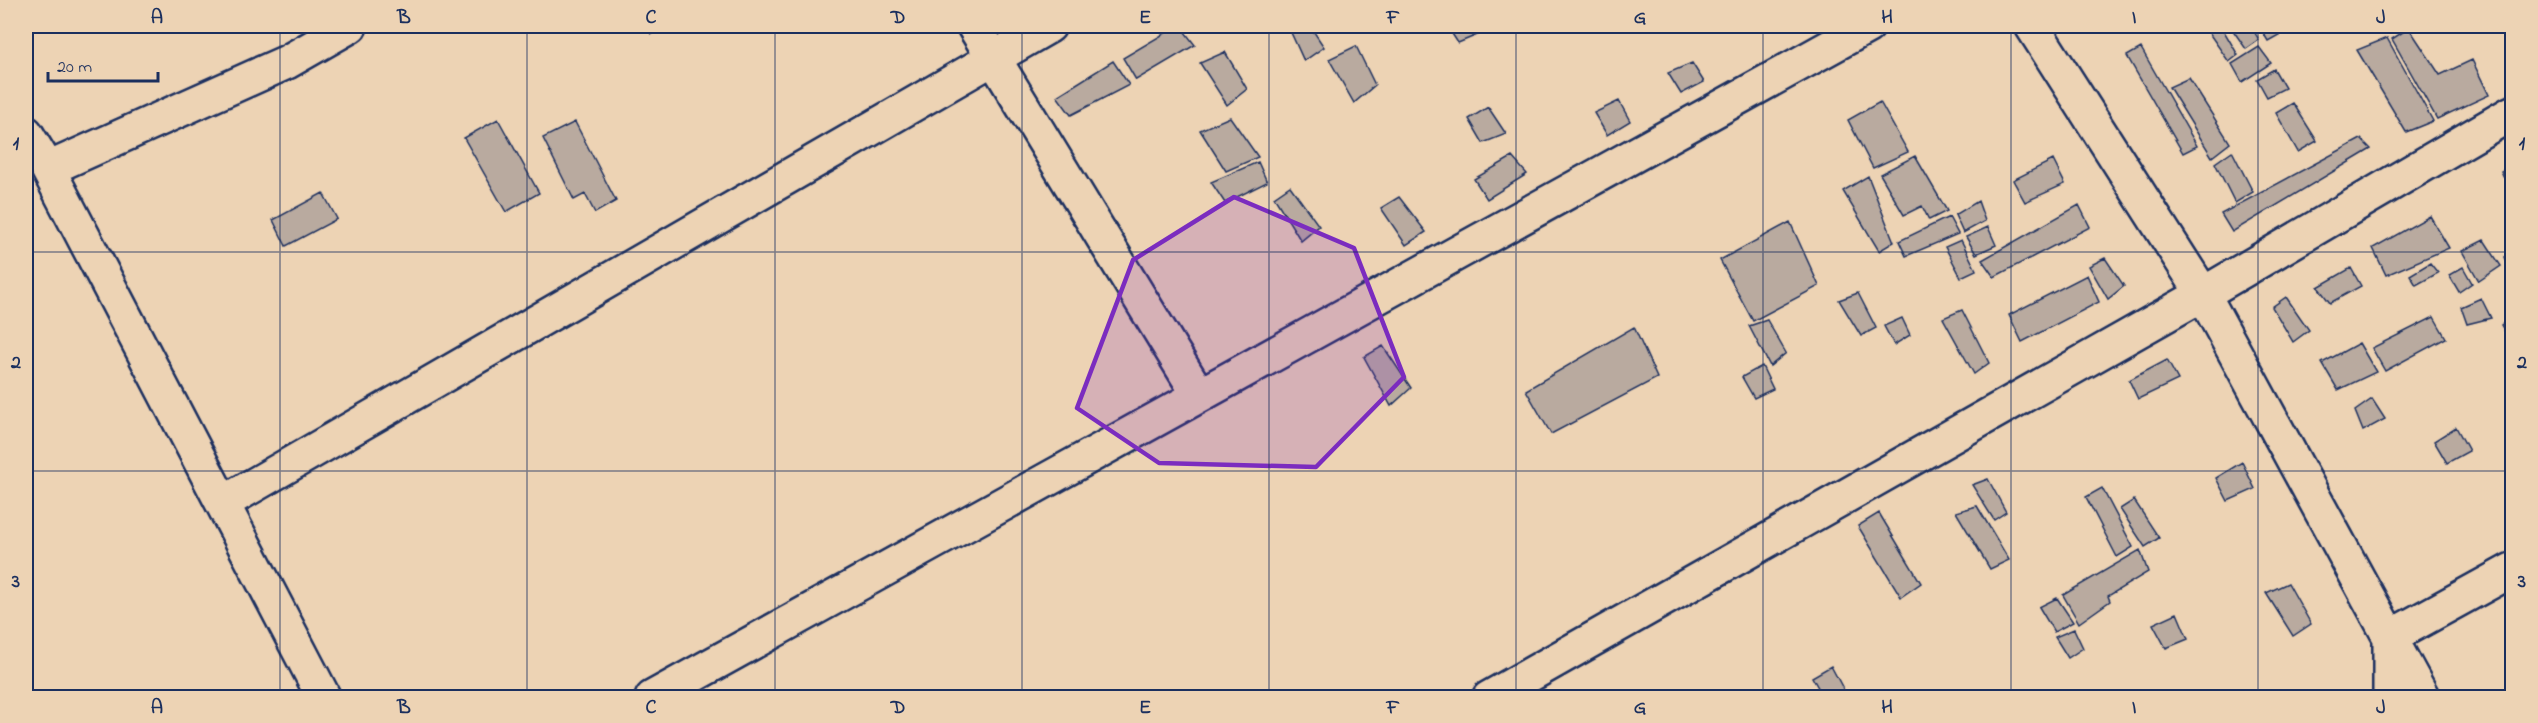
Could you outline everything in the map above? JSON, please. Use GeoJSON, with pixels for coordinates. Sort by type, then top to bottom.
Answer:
{"type":"FeatureCollection","features":[{"type":"Feature","properties":{"kind":"street"},"geometry":{"type":"LineString","coordinates":[[48,170],[287,62],[351,26]]}},
{"type":"Feature","properties":{"kind":"street"},"geometry":{"type":"LineString","coordinates":[[974,26],[1200,395]]}},
{"type":"Feature","properties":{"kind":"street"},"geometry":{"type":"LineString","coordinates":[[223,502],[1050,26]]}},
{"type":"Feature","properties":{"kind":"street"},"geometry":{"type":"LineString","coordinates":[[652,698],[1868,26]]}},
{"type":"Feature","properties":{"kind":"street"},"geometry":{"type":"LineString","coordinates":[[2032,26],[2203,294],[2423,698]]}},
{"type":"Feature","properties":{"kind":"street"},"geometry":{"type":"LineString","coordinates":[[1489,698],[2203,294],[2512,113]]}},
{"type":"Feature","properties":{"kind":"street"},"geometry":{"type":"LineString","coordinates":[[26,133],[48,170],[324,698]]}},
{"type":"Feature","properties":{"kind":"street"},"geometry":{"type":"LineString","coordinates":[[2390,637],[2512,570]]}},
{"type":"Feature","properties":{"kind":"street"},"geometry":{"type":"LineString","coordinates":[[2390,637],[2390,698]]}},
{"type":"Feature","properties":{"kind":"highlighted area"},"geometry":{"type":"Polygon","coordinates":[[[1234,197],[1354,248],[1404,377],[1316,467],[1159,463],[1077,408],[1133,260],[1234,197]]]}},
{"type":"Feature","properties":{"kind":"building"},"geometry":{"type":"Polygon","coordinates":[[[648,26],[669,26],[651,34],[648,26]]]}},
{"type":"Feature","properties":{"kind":"building"},"geometry":{"type":"Polygon","coordinates":[[[1177,26],[1182,28],[1195,45],[1136,80],[1123,58],[1177,26]]]}},
{"type":"Feature","properties":{"kind":"building"},"geometry":{"type":"Polygon","coordinates":[[[1288,26],[1310,26],[1324,47],[1304,61],[1288,26]]]}},
{"type":"Feature","properties":{"kind":"building"},"geometry":{"type":"Polygon","coordinates":[[[1447,26],[1499,26],[1458,43],[1447,26]]]}},
{"type":"Feature","properties":{"kind":"building"},"geometry":{"type":"Polygon","coordinates":[[[2204,26],[2221,26],[2238,55],[2229,62],[2204,26]]]}},
{"type":"Feature","properties":{"kind":"building"},"geometry":{"type":"Polygon","coordinates":[[[2230,26],[2251,26],[2259,40],[2246,49],[2230,26]]]}},
{"type":"Feature","properties":{"kind":"building"},"geometry":{"type":"Polygon","coordinates":[[[2259,26],[2295,26],[2268,41],[2259,26]]]}},
{"type":"Feature","properties":{"kind":"building"},"geometry":{"type":"Polygon","coordinates":[[[2409,28],[2440,75],[2472,60],[2489,95],[2437,119],[2392,39],[2409,28]]]}},
{"type":"Feature","properties":{"kind":"building"},"geometry":{"type":"Polygon","coordinates":[[[2387,38],[2433,121],[2406,132],[2357,50],[2387,38]]]}},
{"type":"Feature","properties":{"kind":"building"},"geometry":{"type":"Polygon","coordinates":[[[1356,46],[1375,85],[1354,103],[1329,59],[1356,46]]]}},
{"type":"Feature","properties":{"kind":"building"},"geometry":{"type":"Polygon","coordinates":[[[2259,47],[2271,63],[2242,82],[2232,64],[2259,47]]]}},
{"type":"Feature","properties":{"kind":"building"},"geometry":{"type":"Polygon","coordinates":[[[2141,48],[2197,146],[2183,153],[2127,56],[2141,48]]]}},
{"type":"Feature","properties":{"kind":"building"},"geometry":{"type":"Polygon","coordinates":[[[1225,52],[1247,89],[1227,105],[1200,63],[1225,52]]]}},
{"type":"Feature","properties":{"kind":"building"},"geometry":{"type":"Polygon","coordinates":[[[1113,61],[1129,85],[1071,115],[1057,96],[1113,61]]]}},
{"type":"Feature","properties":{"kind":"building"},"geometry":{"type":"Polygon","coordinates":[[[1692,63],[1704,82],[1681,94],[1668,73],[1692,63]]]}},
{"type":"Feature","properties":{"kind":"building"},"geometry":{"type":"Polygon","coordinates":[[[2274,69],[2285,88],[2267,97],[2257,79],[2274,69]]]}},
{"type":"Feature","properties":{"kind":"building"},"geometry":{"type":"Polygon","coordinates":[[[2189,78],[2230,143],[2212,157],[2169,87],[2189,78]]]}},
{"type":"Feature","properties":{"kind":"building"},"geometry":{"type":"Polygon","coordinates":[[[1619,101],[1630,121],[1607,135],[1594,113],[1619,101]]]}},
{"type":"Feature","properties":{"kind":"building"},"geometry":{"type":"Polygon","coordinates":[[[1880,102],[1908,152],[1873,168],[1848,120],[1880,102]]]}},
{"type":"Feature","properties":{"kind":"building"},"geometry":{"type":"Polygon","coordinates":[[[2293,103],[2317,141],[2298,152],[2276,113],[2293,103]]]}},
{"type":"Feature","properties":{"kind":"building"},"geometry":{"type":"Polygon","coordinates":[[[1488,107],[1506,134],[1483,143],[1469,119],[1488,107]]]}},
{"type":"Feature","properties":{"kind":"building"},"geometry":{"type":"Polygon","coordinates":[[[1230,117],[1258,157],[1226,171],[1200,130],[1230,117]]]}},
{"type":"Feature","properties":{"kind":"building"},"geometry":{"type":"Polygon","coordinates":[[[498,119],[539,193],[506,212],[464,138],[498,119]]]}},
{"type":"Feature","properties":{"kind":"building"},"geometry":{"type":"Polygon","coordinates":[[[575,122],[616,201],[595,213],[585,194],[574,200],[543,138],[575,122]]]}},
{"type":"Feature","properties":{"kind":"building"},"geometry":{"type":"Polygon","coordinates":[[[2361,139],[2371,149],[2232,232],[2221,214],[2361,139]]]}},
{"type":"Feature","properties":{"kind":"building"},"geometry":{"type":"Polygon","coordinates":[[[2232,151],[2253,192],[2235,203],[2215,163],[2232,151]]]}},
{"type":"Feature","properties":{"kind":"building"},"geometry":{"type":"Polygon","coordinates":[[[1915,156],[1947,211],[1929,220],[1922,206],[1904,215],[1880,174],[1915,156]]]}},
{"type":"Feature","properties":{"kind":"building"},"geometry":{"type":"Polygon","coordinates":[[[1512,157],[1527,174],[1487,199],[1474,179],[1512,157]]]}},
{"type":"Feature","properties":{"kind":"building"},"geometry":{"type":"Polygon","coordinates":[[[2053,160],[2065,184],[2025,202],[2013,180],[2053,160]]]}},
{"type":"Feature","properties":{"kind":"building"},"geometry":{"type":"Polygon","coordinates":[[[1258,162],[1267,182],[1225,203],[1211,182],[1258,162]]]}},
{"type":"Feature","properties":{"kind":"building"},"geometry":{"type":"Polygon","coordinates":[[[2512,166],[2512,194],[2501,171],[2512,166]]]}},
{"type":"Feature","properties":{"kind":"building"},"geometry":{"type":"Polygon","coordinates":[[[1868,176],[1894,242],[1879,251],[1843,191],[1868,176]]]}},
{"type":"Feature","properties":{"kind":"building"},"geometry":{"type":"Polygon","coordinates":[[[1290,186],[1319,226],[1301,241],[1274,197],[1290,186]]]}},
{"type":"Feature","properties":{"kind":"building"},"geometry":{"type":"Polygon","coordinates":[[[323,193],[337,219],[286,246],[273,220],[323,193]]]}},
{"type":"Feature","properties":{"kind":"building"},"geometry":{"type":"Polygon","coordinates":[[[1399,197],[1426,232],[1406,245],[1381,208],[1399,197]]]}},
{"type":"Feature","properties":{"kind":"building"},"geometry":{"type":"Polygon","coordinates":[[[1978,201],[1985,221],[1963,233],[1955,215],[1978,201]]]}},
{"type":"Feature","properties":{"kind":"building"},"geometry":{"type":"Polygon","coordinates":[[[2079,205],[2090,227],[1994,277],[1982,260],[2079,205]]]}},
{"type":"Feature","properties":{"kind":"building"},"geometry":{"type":"Polygon","coordinates":[[[2430,216],[2449,248],[2386,275],[2373,248],[2430,216]]]}},
{"type":"Feature","properties":{"kind":"building"},"geometry":{"type":"Polygon","coordinates":[[[1949,217],[1958,234],[1906,256],[1899,241],[1949,217]]]}},
{"type":"Feature","properties":{"kind":"building"},"geometry":{"type":"Polygon","coordinates":[[[1790,222],[1819,286],[1753,321],[1720,260],[1790,222]]]}},
{"type":"Feature","properties":{"kind":"building"},"geometry":{"type":"Polygon","coordinates":[[[1988,227],[1996,245],[1976,254],[1966,237],[1988,227]]]}},
{"type":"Feature","properties":{"kind":"building"},"geometry":{"type":"Polygon","coordinates":[[[1961,240],[1976,270],[1961,277],[1945,247],[1961,240]]]}},
{"type":"Feature","properties":{"kind":"building"},"geometry":{"type":"Polygon","coordinates":[[[2484,240],[2501,266],[2479,281],[2462,251],[2484,240]]]}},
{"type":"Feature","properties":{"kind":"building"},"geometry":{"type":"Polygon","coordinates":[[[2512,254],[2512,275],[2505,257],[2512,254]]]}},
{"type":"Feature","properties":{"kind":"building"},"geometry":{"type":"Polygon","coordinates":[[[2105,258],[2124,286],[2108,299],[2089,266],[2105,258]]]}},
{"type":"Feature","properties":{"kind":"building"},"geometry":{"type":"Polygon","coordinates":[[[2430,263],[2438,273],[2416,285],[2410,275],[2430,263]]]}},
{"type":"Feature","properties":{"kind":"building"},"geometry":{"type":"Polygon","coordinates":[[[2463,267],[2472,283],[2459,292],[2449,275],[2463,267]]]}},
{"type":"Feature","properties":{"kind":"building"},"geometry":{"type":"Polygon","coordinates":[[[2351,268],[2361,286],[2330,303],[2318,287],[2351,268]]]}},
{"type":"Feature","properties":{"kind":"building"},"geometry":{"type":"Polygon","coordinates":[[[2087,275],[2099,302],[2022,342],[2009,315],[2087,275]]]}},
{"type":"Feature","properties":{"kind":"building"},"geometry":{"type":"Polygon","coordinates":[[[1858,293],[1876,328],[1861,336],[1839,300],[1858,293]]]}},
{"type":"Feature","properties":{"kind":"building"},"geometry":{"type":"Polygon","coordinates":[[[2286,297],[2309,330],[2293,342],[2272,307],[2286,297]]]}},
{"type":"Feature","properties":{"kind":"building"},"geometry":{"type":"Polygon","coordinates":[[[2481,298],[2491,318],[2467,324],[2461,307],[2481,298]]]}},
{"type":"Feature","properties":{"kind":"building"},"geometry":{"type":"Polygon","coordinates":[[[1962,310],[1989,363],[1974,374],[1943,318],[1962,310]]]}},
{"type":"Feature","properties":{"kind":"building"},"geometry":{"type":"Polygon","coordinates":[[[2434,317],[2446,338],[2385,371],[2372,348],[2434,317]]]}},
{"type":"Feature","properties":{"kind":"building"},"geometry":{"type":"Polygon","coordinates":[[[1902,318],[1910,335],[1894,345],[1884,326],[1902,318]]]}},
{"type":"Feature","properties":{"kind":"building"},"geometry":{"type":"Polygon","coordinates":[[[2512,318],[2512,343],[2501,325],[2512,318]]]}},
{"type":"Feature","properties":{"kind":"building"},"geometry":{"type":"Polygon","coordinates":[[[1767,320],[1786,353],[1770,366],[1749,326],[1767,320]]]}},
{"type":"Feature","properties":{"kind":"building"},"geometry":{"type":"Polygon","coordinates":[[[1634,327],[1657,378],[1551,434],[1526,390],[1634,327]]]}},
{"type":"Feature","properties":{"kind":"building"},"geometry":{"type":"Polygon","coordinates":[[[2359,343],[2376,372],[2338,390],[2322,363],[2359,343]]]}},
{"type":"Feature","properties":{"kind":"building"},"geometry":{"type":"Polygon","coordinates":[[[1383,346],[1411,388],[1391,406],[1364,357],[1383,346]]]}},
{"type":"Feature","properties":{"kind":"building"},"geometry":{"type":"Polygon","coordinates":[[[2167,360],[2178,380],[2138,399],[2129,380],[2167,360]]]}},
{"type":"Feature","properties":{"kind":"building"},"geometry":{"type":"Polygon","coordinates":[[[1762,366],[1773,389],[1754,398],[1742,377],[1762,366]]]}},
{"type":"Feature","properties":{"kind":"building"},"geometry":{"type":"Polygon","coordinates":[[[2372,399],[2385,419],[2363,431],[2355,411],[2372,399]]]}},
{"type":"Feature","properties":{"kind":"building"},"geometry":{"type":"Polygon","coordinates":[[[2456,427],[2469,451],[2447,463],[2434,441],[2456,427]]]}},
{"type":"Feature","properties":{"kind":"building"},"geometry":{"type":"Polygon","coordinates":[[[2242,462],[2255,489],[2228,501],[2216,478],[2242,462]]]}},
{"type":"Feature","properties":{"kind":"building"},"geometry":{"type":"Polygon","coordinates":[[[1988,479],[2006,512],[1994,520],[1972,485],[1988,479]]]}},
{"type":"Feature","properties":{"kind":"building"},"geometry":{"type":"Polygon","coordinates":[[[2102,488],[2133,547],[2117,557],[2086,497],[2102,488]]]}},
{"type":"Feature","properties":{"kind":"building"},"geometry":{"type":"Polygon","coordinates":[[[2134,500],[2159,538],[2145,547],[2120,509],[2134,500]]]}},
{"type":"Feature","properties":{"kind":"building"},"geometry":{"type":"Polygon","coordinates":[[[1977,506],[2009,560],[1990,569],[1956,512],[1977,506]]]}},
{"type":"Feature","properties":{"kind":"building"},"geometry":{"type":"Polygon","coordinates":[[[1879,513],[1921,583],[1901,597],[1858,526],[1879,513]]]}},
{"type":"Feature","properties":{"kind":"building"},"geometry":{"type":"Polygon","coordinates":[[[2140,550],[2148,572],[2108,596],[2110,601],[2079,623],[2063,595],[2140,550]]]}},
{"type":"Feature","properties":{"kind":"building"},"geometry":{"type":"Polygon","coordinates":[[[2288,583],[2311,624],[2293,636],[2266,593],[2288,583]]]}},
{"type":"Feature","properties":{"kind":"building"},"geometry":{"type":"Polygon","coordinates":[[[2057,598],[2073,622],[2054,632],[2039,607],[2057,598]]]}},
{"type":"Feature","properties":{"kind":"building"},"geometry":{"type":"Polygon","coordinates":[[[2177,613],[2188,639],[2166,648],[2153,624],[2177,613]]]}},
{"type":"Feature","properties":{"kind":"building"},"geometry":{"type":"Polygon","coordinates":[[[2074,629],[2083,648],[2068,658],[2055,637],[2074,629]]]}},
{"type":"Feature","properties":{"kind":"building"},"geometry":{"type":"Polygon","coordinates":[[[1831,666],[1848,698],[1824,698],[1812,677],[1831,666]]]}}]}
